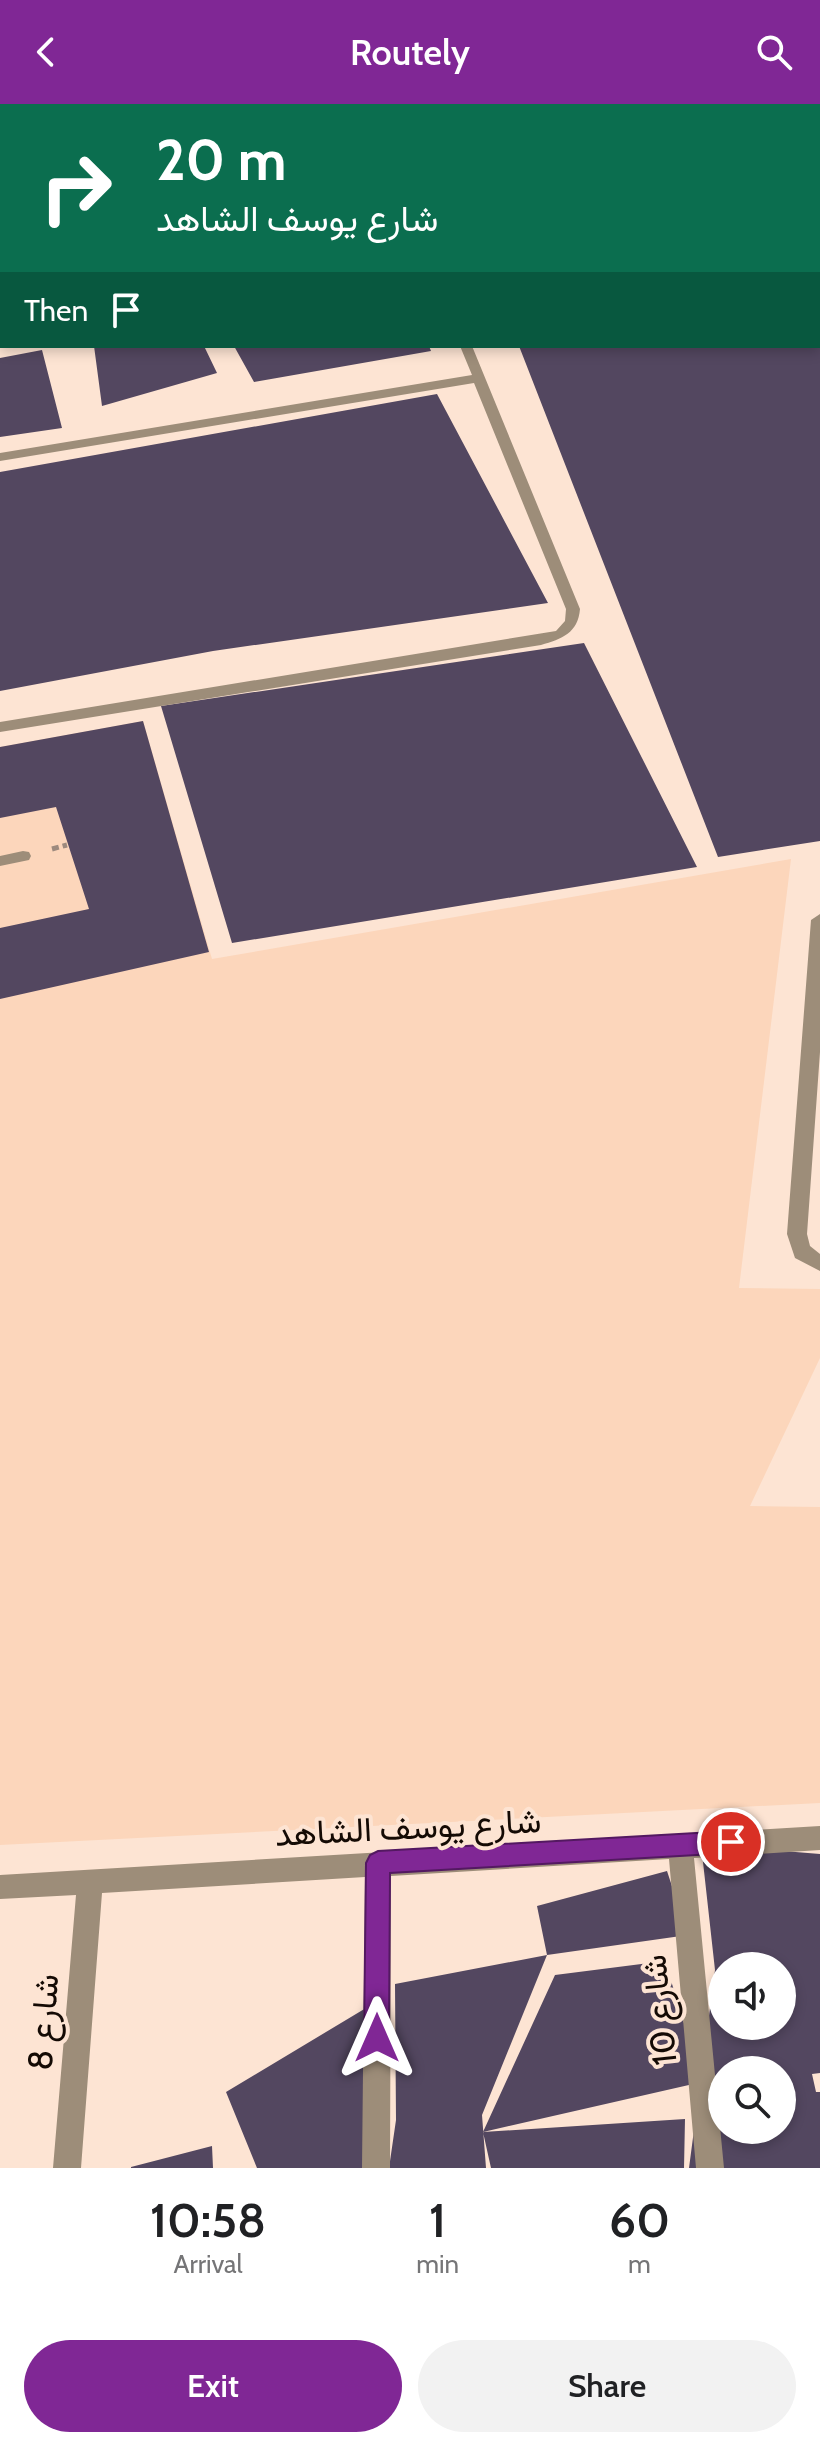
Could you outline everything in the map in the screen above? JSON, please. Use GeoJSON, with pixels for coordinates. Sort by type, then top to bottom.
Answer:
{"type":"FeatureCollection","features":[{"type":"Feature","properties":{"kind":"street"},"geometry":{"type":"LineString","coordinates":[[820,920],[797,1247],[808,1258],[820,1263]]}},
{"type":"Feature","properties":{"kind":"street","name":"شارع يوسف الشاهد"},"geometry":{"type":"LineString","coordinates":[[0,1887],[820,1838]]}},
{"type":"Feature","properties":{"kind":"street","name":"شارع 10"},"geometry":{"type":"LineString","coordinates":[[680,1845],[710,2168]]}},
{"type":"Feature","properties":{"kind":"street"},"geometry":{"type":"LineString","coordinates":[[376,2168],[378,1863]]}},
{"type":"Feature","properties":{"kind":"street","name":"شارع 8"},"geometry":{"type":"LineString","coordinates":[[67,2168],[90,1881]]}},
{"type":"Feature","properties":{"kind":"lane"},"geometry":{"type":"LineString","coordinates":[[0,727],[541,640],[561,634],[572,622],[573,609],[467,348]]}},
{"type":"Feature","properties":{"kind":"lane"},"geometry":{"type":"LineString","coordinates":[[0,457],[479,378]]}},
{"type":"Feature","properties":{"kind":"lane"},"geometry":{"type":"LineString","coordinates":[[0,861],[23,856]]}},
{"type":"Feature","properties":{"kind":"shaded area"},"geometry":{"type":"Polygon","coordinates":[[[143,721],[212,959],[791,859],[739,1288],[820,1289],[820,1358],[750,1506],[820,1507],[820,1803],[0,1845],[0,747],[143,721]]]}},
{"type":"Feature","properties":{"kind":"building"},"geometry":{"type":"Polygon","coordinates":[[[94,348],[205,348],[217,373],[102,406],[94,348]]]}},
{"type":"Feature","properties":{"kind":"building"},"geometry":{"type":"Polygon","coordinates":[[[235,348],[430,348],[431,351],[254,382],[235,348]]]}},
{"type":"Feature","properties":{"kind":"building"},"geometry":{"type":"Polygon","coordinates":[[[520,348],[820,348],[820,841],[718,857],[520,348]]]}},
{"type":"Feature","properties":{"kind":"building"},"geometry":{"type":"Polygon","coordinates":[[[42,350],[62,428],[0,437],[0,358],[42,350]]]}},
{"type":"Feature","properties":{"kind":"building"},"geometry":{"type":"Polygon","coordinates":[[[437,394],[548,603],[213,651],[0,691],[0,472],[437,394]]]}},
{"type":"Feature","properties":{"kind":"building"},"geometry":{"type":"Polygon","coordinates":[[[584,643],[697,867],[232,943],[161,706],[584,643]]]}},
{"type":"Feature","properties":{"kind":"building"},"geometry":{"type":"Polygon","coordinates":[[[143,721],[209,952],[0,999],[0,928],[89,909],[56,807],[0,818],[0,747],[143,721]]]}},
{"type":"Feature","properties":{"kind":"building"},"geometry":{"type":"Polygon","coordinates":[[[701,1844],[820,1854],[820,2073],[812,2074],[816,2092],[820,2092],[820,2168],[689,2168],[708,2023],[708,2040],[796,2040],[796,1952],[713,1952],[701,1844]]]}},
{"type":"Feature","properties":{"kind":"building"},"geometry":{"type":"Polygon","coordinates":[[[667,1871],[688,1935],[547,1955],[537,1906],[667,1871]]]}},
{"type":"Feature","properties":{"kind":"building"},"geometry":{"type":"Polygon","coordinates":[[[547,1955],[482,2115],[486,2168],[389,2168],[396,2120],[395,1984],[547,1955]]]}},
{"type":"Feature","properties":{"kind":"building"},"geometry":{"type":"Polygon","coordinates":[[[665,1961],[702,2082],[483,2132],[555,1975],[665,1961]]]}},
{"type":"Feature","properties":{"kind":"building"},"geometry":{"type":"Polygon","coordinates":[[[366,2008],[369,2168],[257,2168],[226,2092],[366,2008]]]}},
{"type":"Feature","properties":{"kind":"building"},"geometry":{"type":"Polygon","coordinates":[[[685,2119],[684,2168],[491,2168],[483,2132],[685,2119]]]}},
{"type":"Feature","properties":{"kind":"building"},"geometry":{"type":"Polygon","coordinates":[[[212,2146],[213,2168],[131,2168],[131,2167],[212,2146]]]}},
{"type":"Feature","properties":{"kind":"route"},"geometry":{"type":"LineString","coordinates":[[377,2038],[378,1863],[731,1842]]}}]}
